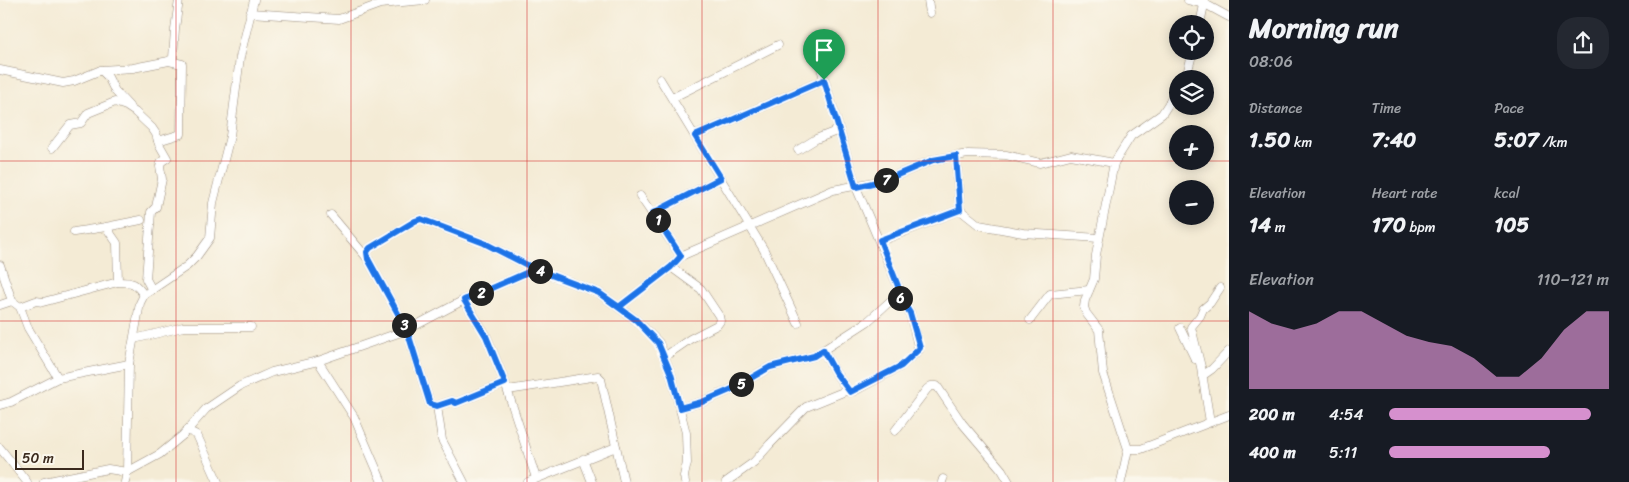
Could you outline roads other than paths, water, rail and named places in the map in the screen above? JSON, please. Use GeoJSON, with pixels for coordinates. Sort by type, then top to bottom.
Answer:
{"type":"FeatureCollection","features":[{"type":"Feature","properties":{"kind":"street"},"geometry":{"type":"LineString","coordinates":[[169,61],[173,58],[180,0]]}},
{"type":"Feature","properties":{"kind":"street"},"geometry":{"type":"LineString","coordinates":[[125,482],[127,472],[130,364],[140,303],[144,295],[187,266],[210,238],[213,203],[230,136],[240,57],[254,0]]}},
{"type":"Feature","properties":{"kind":"street"},"geometry":{"type":"LineString","coordinates":[[250,13],[340,19],[380,4],[425,0]]}},
{"type":"Feature","properties":{"kind":"street"},"geometry":{"type":"LineString","coordinates":[[928,0],[930,13]]}},
{"type":"Feature","properties":{"kind":"street"},"geometry":{"type":"LineString","coordinates":[[1188,0],[1205,2],[1229,17]]}},
{"type":"Feature","properties":{"kind":"street"},"geometry":{"type":"LineString","coordinates":[[1202,15],[1205,2]]}},
{"type":"Feature","properties":{"kind":"street"},"geometry":{"type":"LineString","coordinates":[[672,98],[778,45]]}},
{"type":"Feature","properties":{"kind":"street"},"geometry":{"type":"LineString","coordinates":[[726,482],[754,462],[806,407],[848,390],[850,392],[854,391],[901,366],[919,350],[910,313],[898,294],[898,286],[880,240],[856,187],[818,58]]}},
{"type":"Feature","properties":{"kind":"street"},"geometry":{"type":"LineString","coordinates":[[0,70],[63,83],[74,82],[101,70],[133,68],[169,61],[182,64],[181,134],[159,143]]}},
{"type":"Feature","properties":{"kind":"street"},"geometry":{"type":"LineString","coordinates":[[101,70],[115,91],[152,128],[167,157],[160,166],[162,179],[156,206],[151,212],[146,279],[152,290]]}},
{"type":"Feature","properties":{"kind":"street"},"geometry":{"type":"LineString","coordinates":[[660,79],[764,250],[798,323]]}},
{"type":"Feature","properties":{"kind":"street"},"geometry":{"type":"LineString","coordinates":[[695,136],[824,80]]}},
{"type":"Feature","properties":{"kind":"street"},"geometry":{"type":"LineString","coordinates":[[52,148],[68,127],[81,123],[88,113],[115,102],[132,110]]}},
{"type":"Feature","properties":{"kind":"street"},"geometry":{"type":"LineString","coordinates":[[1121,482],[1128,449],[1103,373],[1099,330],[1086,313],[1084,307],[1094,279],[1096,255],[1114,163],[1131,136],[1162,114],[1169,103]]}},
{"type":"Feature","properties":{"kind":"street"},"geometry":{"type":"LineString","coordinates":[[798,150],[816,139],[839,130]]}},
{"type":"Feature","properties":{"kind":"street"},"geometry":{"type":"LineString","coordinates":[[619,307],[671,267],[681,256],[833,190],[885,180],[933,160],[968,154],[1006,155],[1040,164],[1071,155],[1114,163]]}},
{"type":"Feature","properties":{"kind":"street"},"geometry":{"type":"LineString","coordinates":[[956,156],[960,210],[979,225],[1023,234],[1099,238]]}},
{"type":"Feature","properties":{"kind":"street"},"geometry":{"type":"LineString","coordinates":[[653,213],[721,178]]}},
{"type":"Feature","properties":{"kind":"street"},"geometry":{"type":"LineString","coordinates":[[640,196],[681,256]]}},
{"type":"Feature","properties":{"kind":"street"},"geometry":{"type":"LineString","coordinates":[[880,240],[960,210]]}},
{"type":"Feature","properties":{"kind":"street"},"geometry":{"type":"LineString","coordinates":[[331,215],[368,259],[407,330],[430,404],[437,406],[452,401],[456,403],[506,386],[598,376],[601,379],[624,482]]}},
{"type":"Feature","properties":{"kind":"street"},"geometry":{"type":"LineString","coordinates":[[368,259],[367,252],[370,248],[421,219],[484,243],[535,269],[599,293],[619,307],[636,320],[658,343],[671,374],[686,433],[687,463],[684,482]]}},
{"type":"Feature","properties":{"kind":"street"},"geometry":{"type":"LineString","coordinates":[[74,232],[141,220]]}},
{"type":"Feature","properties":{"kind":"street"},"geometry":{"type":"LineString","coordinates":[[106,227],[117,243],[118,282]]}},
{"type":"Feature","properties":{"kind":"street"},"geometry":{"type":"LineString","coordinates":[[0,265],[12,300],[20,307],[28,328],[58,378]]}},
{"type":"Feature","properties":{"kind":"street"},"geometry":{"type":"LineString","coordinates":[[664,357],[690,339],[717,325],[720,321],[719,316],[701,289],[671,267]]}},
{"type":"Feature","properties":{"kind":"street"},"geometry":{"type":"LineString","coordinates":[[44,482],[108,469],[127,472],[160,454],[187,430],[206,409],[240,386],[272,372],[318,362],[407,330],[464,300],[535,269]]}},
{"type":"Feature","properties":{"kind":"street"},"geometry":{"type":"LineString","coordinates":[[20,307],[36,301],[43,302],[118,282],[130,282],[152,290]]}},
{"type":"Feature","properties":{"kind":"street"},"geometry":{"type":"LineString","coordinates":[[137,284],[144,295]]}},
{"type":"Feature","properties":{"kind":"street"},"geometry":{"type":"LineString","coordinates":[[1210,422],[1191,327],[1220,288]]}},
{"type":"Feature","properties":{"kind":"street"},"geometry":{"type":"LineString","coordinates":[[1030,320],[1050,294],[1089,290]]}},
{"type":"Feature","properties":{"kind":"street"},"geometry":{"type":"LineString","coordinates":[[680,408],[702,402],[730,390],[770,367],[814,356],[868,322],[898,294]]}},
{"type":"Feature","properties":{"kind":"street"},"geometry":{"type":"LineString","coordinates":[[0,305],[12,300]]}},
{"type":"Feature","properties":{"kind":"street"},"geometry":{"type":"LineString","coordinates":[[464,300],[486,336],[506,386],[536,478]]}},
{"type":"Feature","properties":{"kind":"street"},"geometry":{"type":"LineString","coordinates":[[134,339],[183,327],[251,327]]}},
{"type":"Feature","properties":{"kind":"street"},"geometry":{"type":"LineString","coordinates":[[1180,328],[1200,367]]}},
{"type":"Feature","properties":{"kind":"street"},"geometry":{"type":"LineString","coordinates":[[823,350],[848,390]]}},
{"type":"Feature","properties":{"kind":"street"},"geometry":{"type":"LineString","coordinates":[[1202,376],[1212,369],[1229,351]]}},
{"type":"Feature","properties":{"kind":"street"},"geometry":{"type":"LineString","coordinates":[[318,362],[354,417],[382,482]]}},
{"type":"Feature","properties":{"kind":"street"},"geometry":{"type":"LineString","coordinates":[[0,405],[11,402],[58,378],[130,364]]}},
{"type":"Feature","properties":{"kind":"street"},"geometry":{"type":"LineString","coordinates":[[895,431],[927,389],[937,386],[962,423],[1002,470],[1009,482]]}},
{"type":"Feature","properties":{"kind":"street"},"geometry":{"type":"LineString","coordinates":[[437,406],[442,440],[464,482]]}},
{"type":"Feature","properties":{"kind":"street"},"geometry":{"type":"LineString","coordinates":[[1128,449],[1141,449],[1229,415]]}},
{"type":"Feature","properties":{"kind":"street"},"geometry":{"type":"LineString","coordinates":[[187,430],[197,434],[218,482]]}},
{"type":"Feature","properties":{"kind":"street"},"geometry":{"type":"LineString","coordinates":[[528,482],[616,447]]}},
{"type":"Feature","properties":{"kind":"street"},"geometry":{"type":"LineString","coordinates":[[0,448],[27,482]]}},
{"type":"Feature","properties":{"kind":"street"},"geometry":{"type":"LineString","coordinates":[[583,459],[592,482]]}}]}
